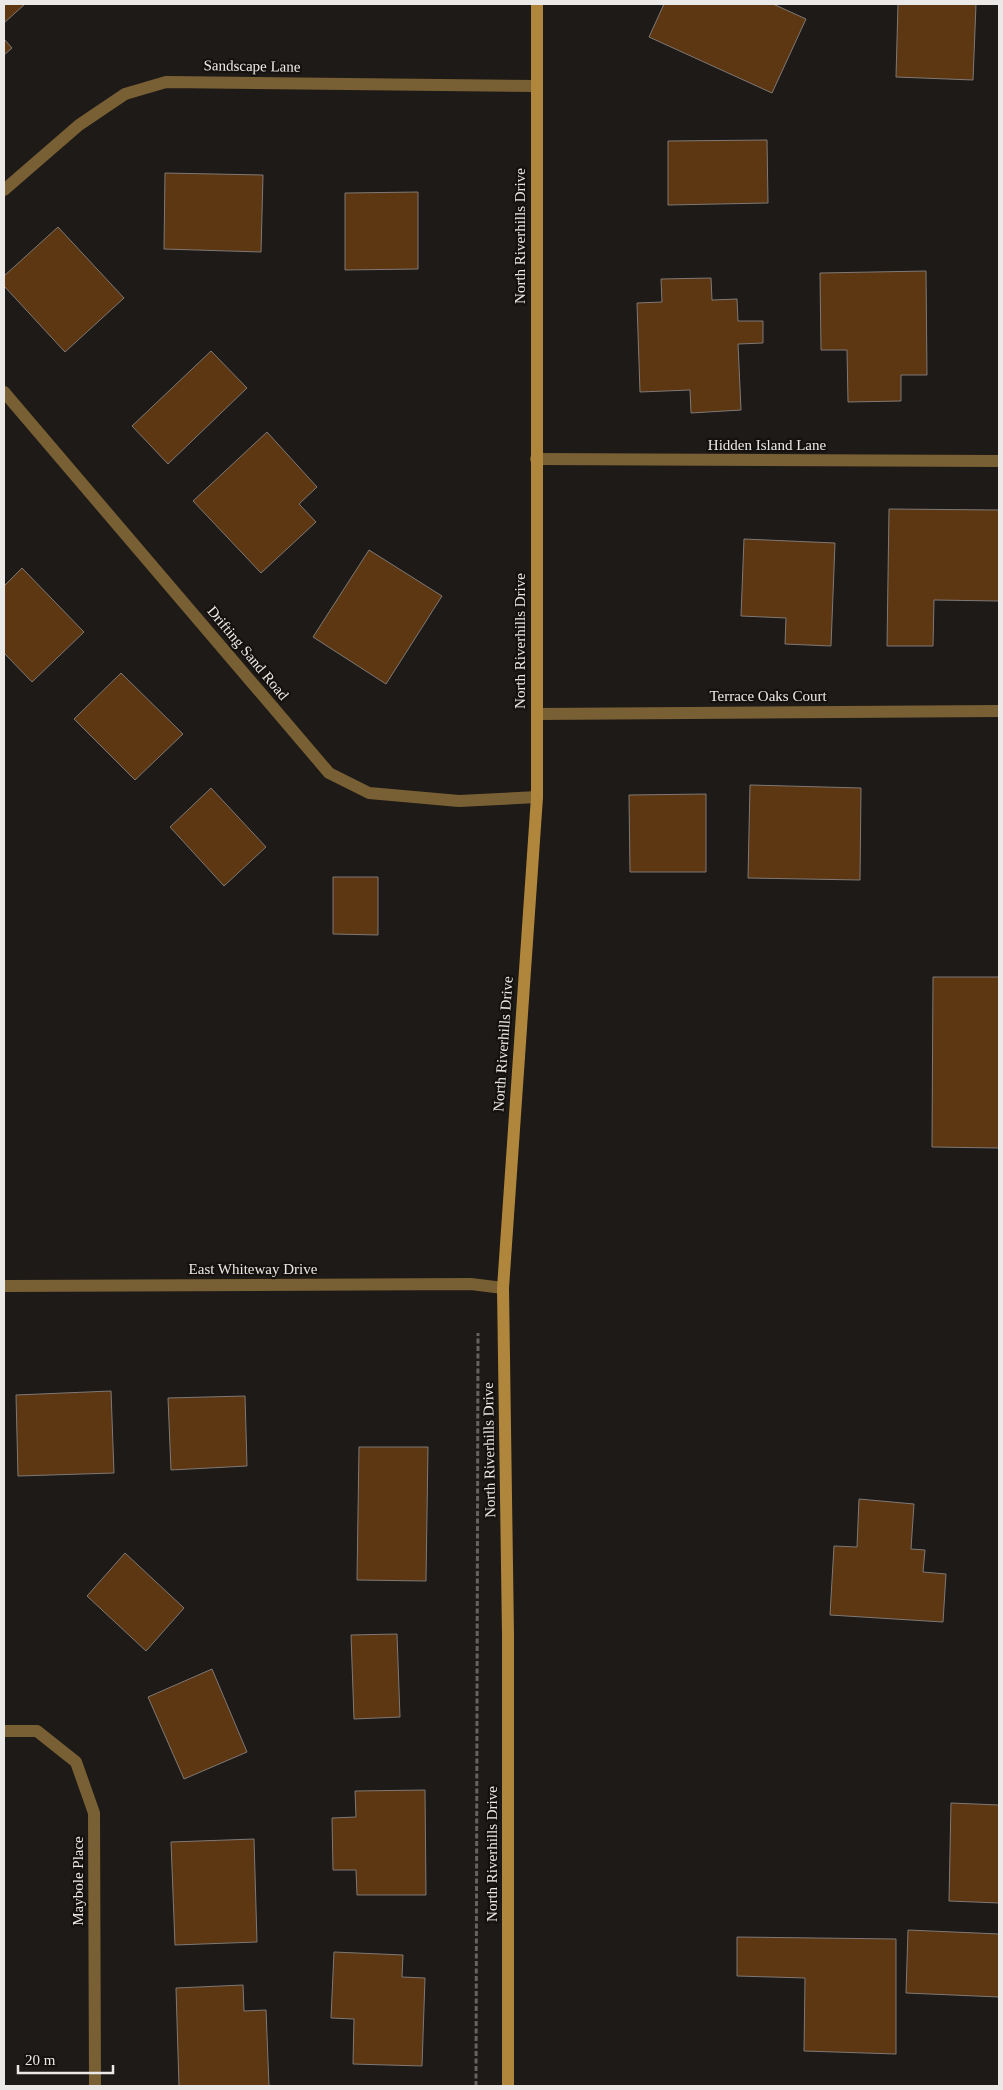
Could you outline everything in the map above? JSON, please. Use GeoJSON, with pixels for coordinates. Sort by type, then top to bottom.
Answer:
{"type":"FeatureCollection","features":[{"type":"Feature","properties":{"kind":"street","name":"North Riverhills Drive"},"geometry":{"type":"LineString","coordinates":[[508,2086],[508,1635],[503,1288],[537,797],[537,4]]}},
{"type":"Feature","properties":{"kind":"street","name":"Sandscape Lane"},"geometry":{"type":"LineString","coordinates":[[4,190],[79,125],[125,94],[166,82],[536,86]]}},
{"type":"Feature","properties":{"kind":"street","name":"Drifting Sand Road"},"geometry":{"type":"LineString","coordinates":[[4,392],[329,773],[369,793],[459,800],[537,797]]}},
{"type":"Feature","properties":{"kind":"street","name":"Hidden Island Lane"},"geometry":{"type":"LineString","coordinates":[[536,459],[999,461]]}},
{"type":"Feature","properties":{"kind":"street","name":"Terrace Oaks Court"},"geometry":{"type":"LineString","coordinates":[[537,714],[999,711]]}},
{"type":"Feature","properties":{"kind":"street","name":"East Whiteway Drive"},"geometry":{"type":"LineString","coordinates":[[4,1286],[470,1284],[503,1288]]}},
{"type":"Feature","properties":{"kind":"street","name":"Maybole Place"},"geometry":{"type":"LineString","coordinates":[[4,1731],[36,1731],[76,1762],[94,1814],[95,2086]]}},
{"type":"Feature","properties":{"kind":"path"},"geometry":{"type":"LineString","coordinates":[[476,2086],[478,1333]]}},
{"type":"Feature","properties":{"kind":"building"},"geometry":{"type":"Polygon","coordinates":[[[4,4],[25,4],[4,23],[4,4]]]}},
{"type":"Feature","properties":{"kind":"building"},"geometry":{"type":"Polygon","coordinates":[[[664,4],[773,4],[806,19],[772,93],[649,37],[664,4]]]}},
{"type":"Feature","properties":{"kind":"building"},"geometry":{"type":"Polygon","coordinates":[[[898,4],[976,4],[973,80],[896,77],[898,4]]]}},
{"type":"Feature","properties":{"kind":"building"},"geometry":{"type":"Polygon","coordinates":[[[4,39],[12,48],[4,55],[4,39]]]}},
{"type":"Feature","properties":{"kind":"building"},"geometry":{"type":"Polygon","coordinates":[[[767,140],[768,203],[668,205],[668,141],[767,140]]]}},
{"type":"Feature","properties":{"kind":"building"},"geometry":{"type":"Polygon","coordinates":[[[165,173],[263,175],[261,252],[164,249],[165,173]]]}},
{"type":"Feature","properties":{"kind":"building"},"geometry":{"type":"Polygon","coordinates":[[[418,192],[418,269],[345,270],[345,193],[418,192]]]}},
{"type":"Feature","properties":{"kind":"building"},"geometry":{"type":"Polygon","coordinates":[[[58,227],[124,298],[65,352],[4,286],[4,276],[58,227]]]}},
{"type":"Feature","properties":{"kind":"building"},"geometry":{"type":"Polygon","coordinates":[[[926,271],[927,375],[901,375],[901,401],[848,402],[847,350],[821,350],[820,273],[926,271]]]}},
{"type":"Feature","properties":{"kind":"building"},"geometry":{"type":"Polygon","coordinates":[[[711,278],[712,300],[737,299],[738,321],[763,321],[763,343],[738,344],[741,410],[691,413],[690,390],[640,392],[637,303],[662,302],[661,279],[711,278]]]}},
{"type":"Feature","properties":{"kind":"building"},"geometry":{"type":"Polygon","coordinates":[[[211,351],[247,388],[168,464],[132,426],[211,351]]]}},
{"type":"Feature","properties":{"kind":"building"},"geometry":{"type":"Polygon","coordinates":[[[267,432],[317,487],[299,504],[316,522],[261,573],[193,501],[267,432]]]}},
{"type":"Feature","properties":{"kind":"building"},"geometry":{"type":"Polygon","coordinates":[[[889,509],[999,510],[999,601],[934,600],[933,646],[887,646],[889,509]]]}},
{"type":"Feature","properties":{"kind":"building"},"geometry":{"type":"Polygon","coordinates":[[[744,539],[835,543],[831,646],[785,644],[786,618],[741,616],[744,539]]]}},
{"type":"Feature","properties":{"kind":"building"},"geometry":{"type":"Polygon","coordinates":[[[369,550],[442,596],[386,684],[313,637],[369,550]]]}},
{"type":"Feature","properties":{"kind":"building"},"geometry":{"type":"Polygon","coordinates":[[[22,568],[84,632],[32,682],[4,653],[4,586],[22,568]]]}},
{"type":"Feature","properties":{"kind":"building"},"geometry":{"type":"Polygon","coordinates":[[[121,673],[183,734],[135,780],[74,719],[121,673]]]}},
{"type":"Feature","properties":{"kind":"building"},"geometry":{"type":"Polygon","coordinates":[[[750,785],[861,788],[860,880],[748,878],[750,785]]]}},
{"type":"Feature","properties":{"kind":"building"},"geometry":{"type":"Polygon","coordinates":[[[211,788],[266,847],[224,886],[170,827],[211,788]]]}},
{"type":"Feature","properties":{"kind":"building"},"geometry":{"type":"Polygon","coordinates":[[[706,794],[706,872],[630,872],[629,795],[706,794]]]}},
{"type":"Feature","properties":{"kind":"building"},"geometry":{"type":"Polygon","coordinates":[[[333,877],[378,877],[378,935],[333,934],[333,877]]]}},
{"type":"Feature","properties":{"kind":"building"},"geometry":{"type":"Polygon","coordinates":[[[933,977],[999,977],[999,1148],[932,1147],[933,977]]]}},
{"type":"Feature","properties":{"kind":"building"},"geometry":{"type":"Polygon","coordinates":[[[111,1391],[114,1473],[18,1476],[16,1395],[111,1391]]]}},
{"type":"Feature","properties":{"kind":"building"},"geometry":{"type":"Polygon","coordinates":[[[245,1396],[247,1466],[171,1470],[168,1398],[245,1396]]]}},
{"type":"Feature","properties":{"kind":"building"},"geometry":{"type":"Polygon","coordinates":[[[359,1447],[428,1447],[426,1581],[357,1580],[359,1447]]]}},
{"type":"Feature","properties":{"kind":"building"},"geometry":{"type":"Polygon","coordinates":[[[859,1499],[914,1504],[911,1549],[925,1550],[923,1572],[946,1574],[943,1622],[830,1615],[834,1546],[857,1547],[859,1499]]]}},
{"type":"Feature","properties":{"kind":"building"},"geometry":{"type":"Polygon","coordinates":[[[125,1553],[184,1608],[146,1651],[87,1596],[125,1553]]]}},
{"type":"Feature","properties":{"kind":"building"},"geometry":{"type":"Polygon","coordinates":[[[397,1634],[400,1717],[354,1719],[351,1635],[397,1634]]]}},
{"type":"Feature","properties":{"kind":"building"},"geometry":{"type":"Polygon","coordinates":[[[212,1669],[247,1752],[184,1779],[148,1697],[212,1669]]]}},
{"type":"Feature","properties":{"kind":"building"},"geometry":{"type":"Polygon","coordinates":[[[425,1790],[426,1895],[357,1895],[356,1870],[333,1870],[332,1818],[356,1817],[355,1791],[425,1790]]]}},
{"type":"Feature","properties":{"kind":"building"},"geometry":{"type":"Polygon","coordinates":[[[951,1803],[999,1805],[999,1903],[949,1901],[951,1803]]]}},
{"type":"Feature","properties":{"kind":"building"},"geometry":{"type":"Polygon","coordinates":[[[254,1839],[257,1942],[175,1945],[171,1842],[254,1839]]]}},
{"type":"Feature","properties":{"kind":"building"},"geometry":{"type":"Polygon","coordinates":[[[908,1930],[999,1934],[999,1997],[906,1993],[908,1930]]]}},
{"type":"Feature","properties":{"kind":"building"},"geometry":{"type":"Polygon","coordinates":[[[737,1937],[896,1939],[896,2054],[804,2051],[805,1978],[737,1976],[737,1937]]]}},
{"type":"Feature","properties":{"kind":"building"},"geometry":{"type":"Polygon","coordinates":[[[334,1952],[403,1955],[402,1977],[425,1978],[422,2066],[353,2064],[354,2019],[331,2018],[334,1952]]]}},
{"type":"Feature","properties":{"kind":"building"},"geometry":{"type":"Polygon","coordinates":[[[243,1985],[244,2011],[266,2010],[269,2086],[179,2086],[176,1988],[243,1985]]]}}]}
